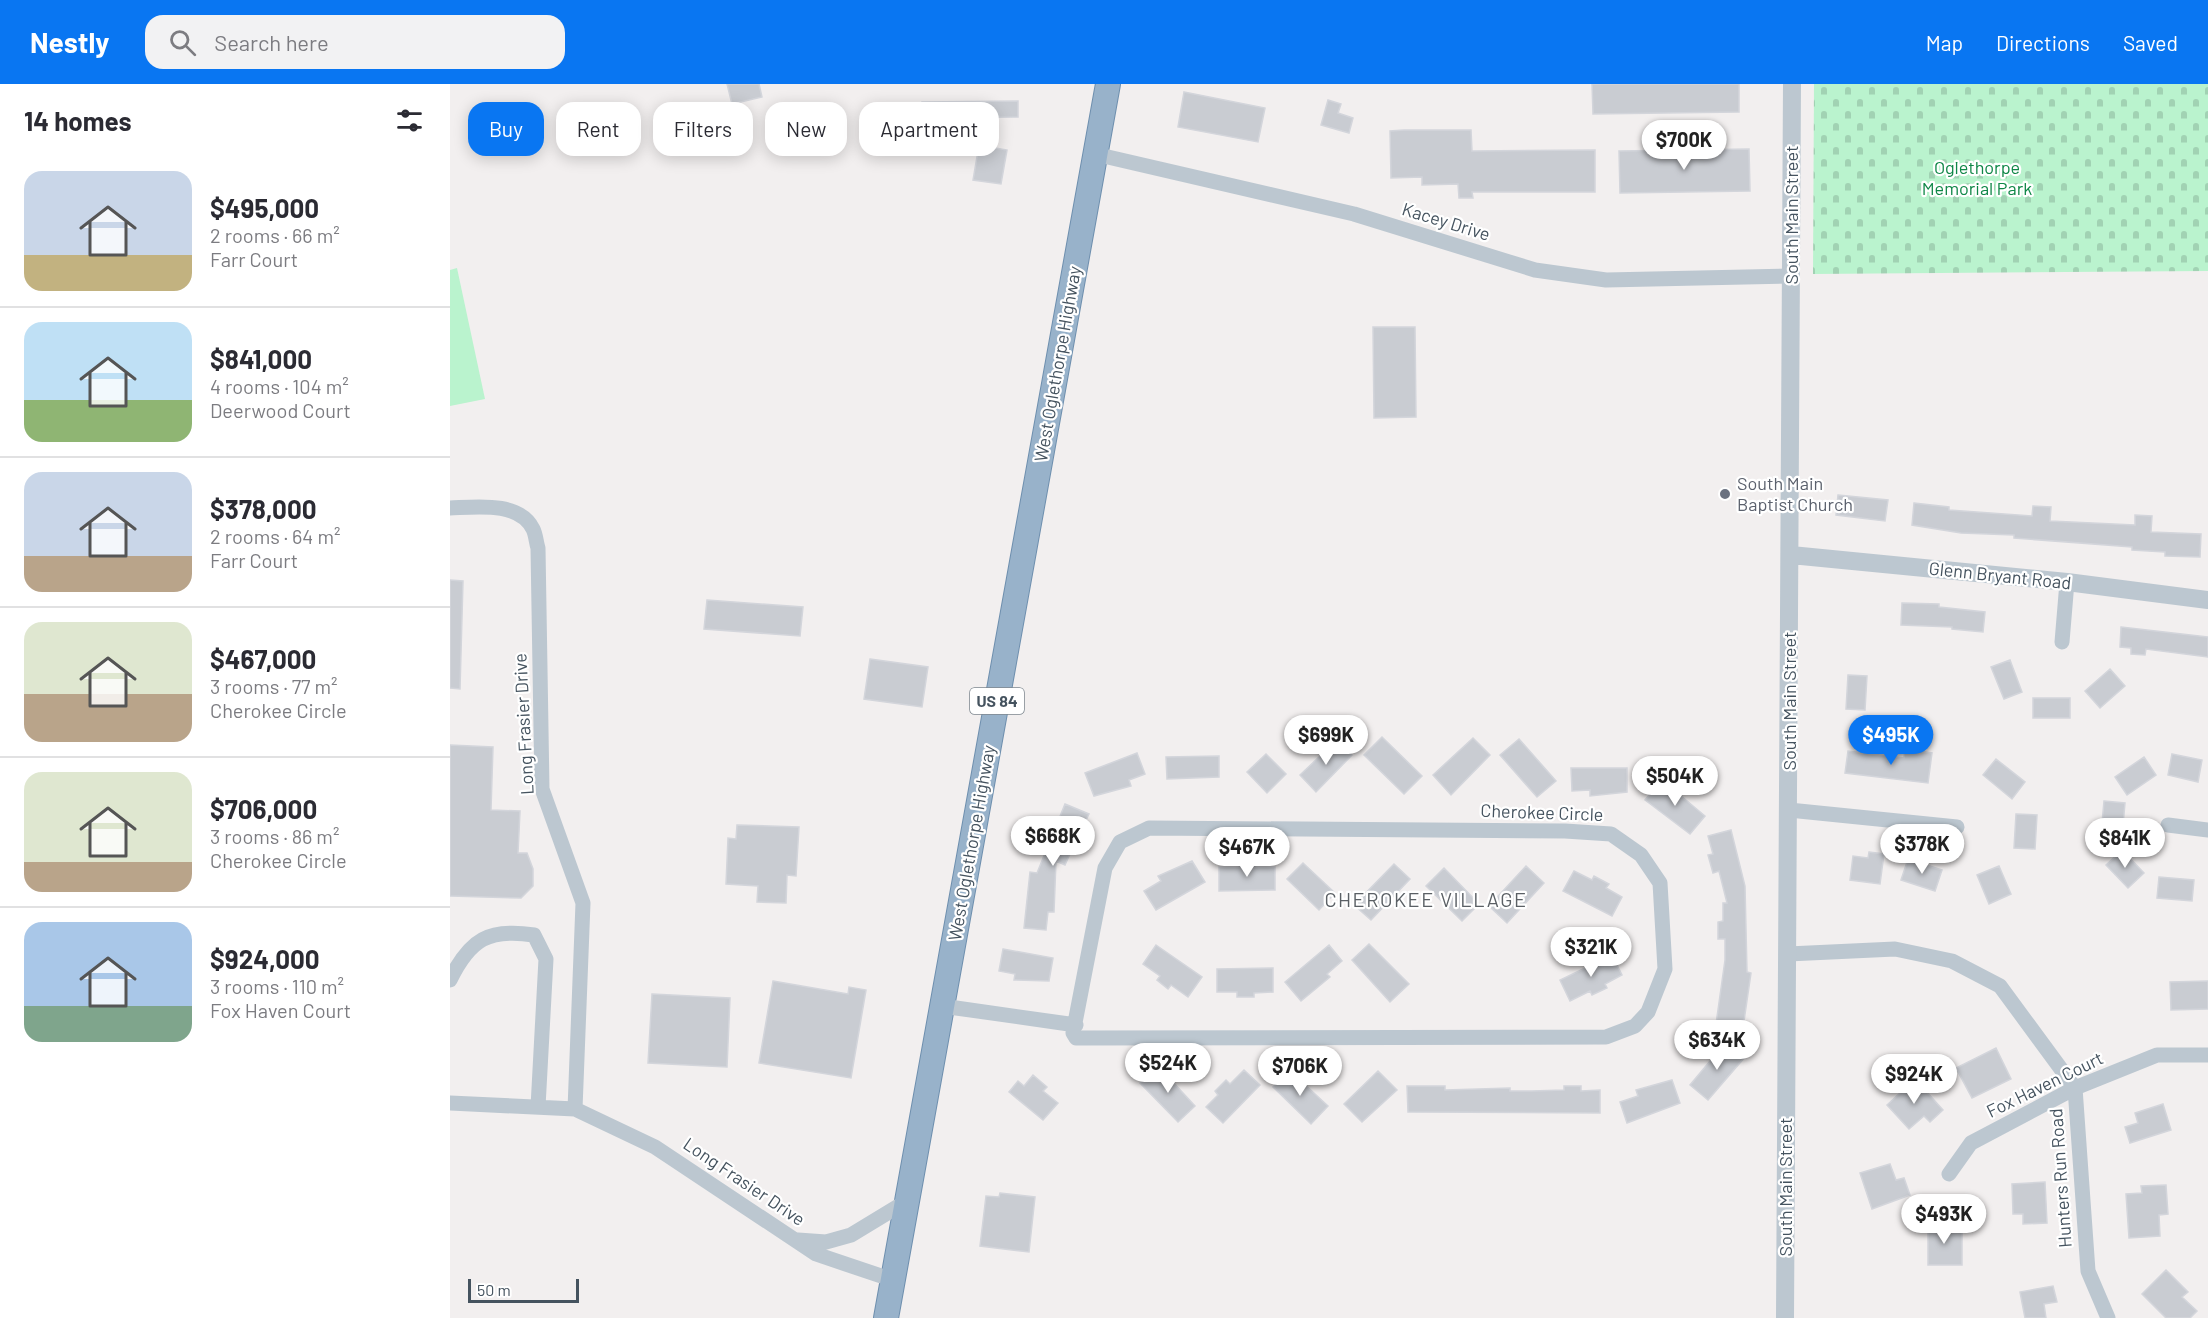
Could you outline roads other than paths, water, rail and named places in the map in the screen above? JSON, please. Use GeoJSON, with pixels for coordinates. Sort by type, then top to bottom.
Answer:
{"type":"FeatureCollection","features":[{"type":"Feature","properties":{"kind":"highway","name":"West Oglethorpe Highway"},"geometry":{"type":"LineString","coordinates":[[886,1318],[1108,84]]}},
{"type":"Feature","properties":{"kind":"street","name":"South Main Street"},"geometry":{"type":"LineString","coordinates":[[1785,1318],[1792,84]]}},
{"type":"Feature","properties":{"kind":"street","name":"Kacey Drive"},"geometry":{"type":"LineString","coordinates":[[1095,154],[1354,214],[1535,270],[1606,280],[1792,276]]}},
{"type":"Feature","properties":{"kind":"street","name":"Long Frasier Drive"},"geometry":{"type":"LineString","coordinates":[[450,508],[497,507],[518,514],[533,528],[538,548],[542,789],[583,903],[575,1109]]}},
{"type":"Feature","properties":{"kind":"street","name":"Glenn Bryant Road"},"geometry":{"type":"LineString","coordinates":[[1791,555],[2067,582],[2208,600]]}},
{"type":"Feature","properties":{"kind":"street"},"geometry":{"type":"LineString","coordinates":[[2062,642],[2067,582]]}},
{"type":"Feature","properties":{"kind":"street"},"geometry":{"type":"LineString","coordinates":[[1789,810],[1957,827]]}},
{"type":"Feature","properties":{"kind":"street"},"geometry":{"type":"LineString","coordinates":[[2168,825],[2208,830]]}},
{"type":"Feature","properties":{"kind":"street","name":"Cherokee Circle"},"geometry":{"type":"LineString","coordinates":[[1149,828],[1565,831],[1611,834],[1641,855],[1660,883],[1665,969],[1648,1012],[1635,1026],[1606,1037],[1076,1038],[1073,1033],[1076,1025],[1105,868],[1120,842],[1149,828]]}},
{"type":"Feature","properties":{"kind":"street"},"geometry":{"type":"LineString","coordinates":[[450,980],[462,955],[487,936],[516,933],[534,935],[546,959],[538,1107]]}},
{"type":"Feature","properties":{"kind":"street","name":"Hunters Run Road"},"geometry":{"type":"LineString","coordinates":[[1788,954],[1895,949],[1952,961],[2000,986],[2074,1088],[2088,1271],[2108,1318]]}},
{"type":"Feature","properties":{"kind":"street"},"geometry":{"type":"LineString","coordinates":[[942,1006],[1076,1025]]}},
{"type":"Feature","properties":{"kind":"street","name":"Fox Haven Court"},"geometry":{"type":"LineString","coordinates":[[1949,1173],[1971,1143],[2074,1088],[2157,1055],[2208,1055]]}},
{"type":"Feature","properties":{"kind":"street","name":"Long Frasier Drive"},"geometry":{"type":"LineString","coordinates":[[450,1103],[575,1109],[655,1147],[816,1254],[893,1280]]}},
{"type":"Feature","properties":{"kind":"street"},"geometry":{"type":"LineString","coordinates":[[796,1240],[826,1242],[851,1236],[908,1201]]}},
{"type":"Feature","properties":{"kind":"place","name":"South Main Baptist Church"},"geometry":{"type":"Point","coordinates":[1725,494]}},
{"type":"Feature","properties":{"kind":"district","name":"CHEROKEE VILLAGE"},"geometry":{"type":"Point","coordinates":[1426,900]}},
{"type":"Feature","properties":{"kind":"park label","name":"Oglethorpe Memorial Park"},"geometry":{"type":"Point","coordinates":[1977,178]}}]}
